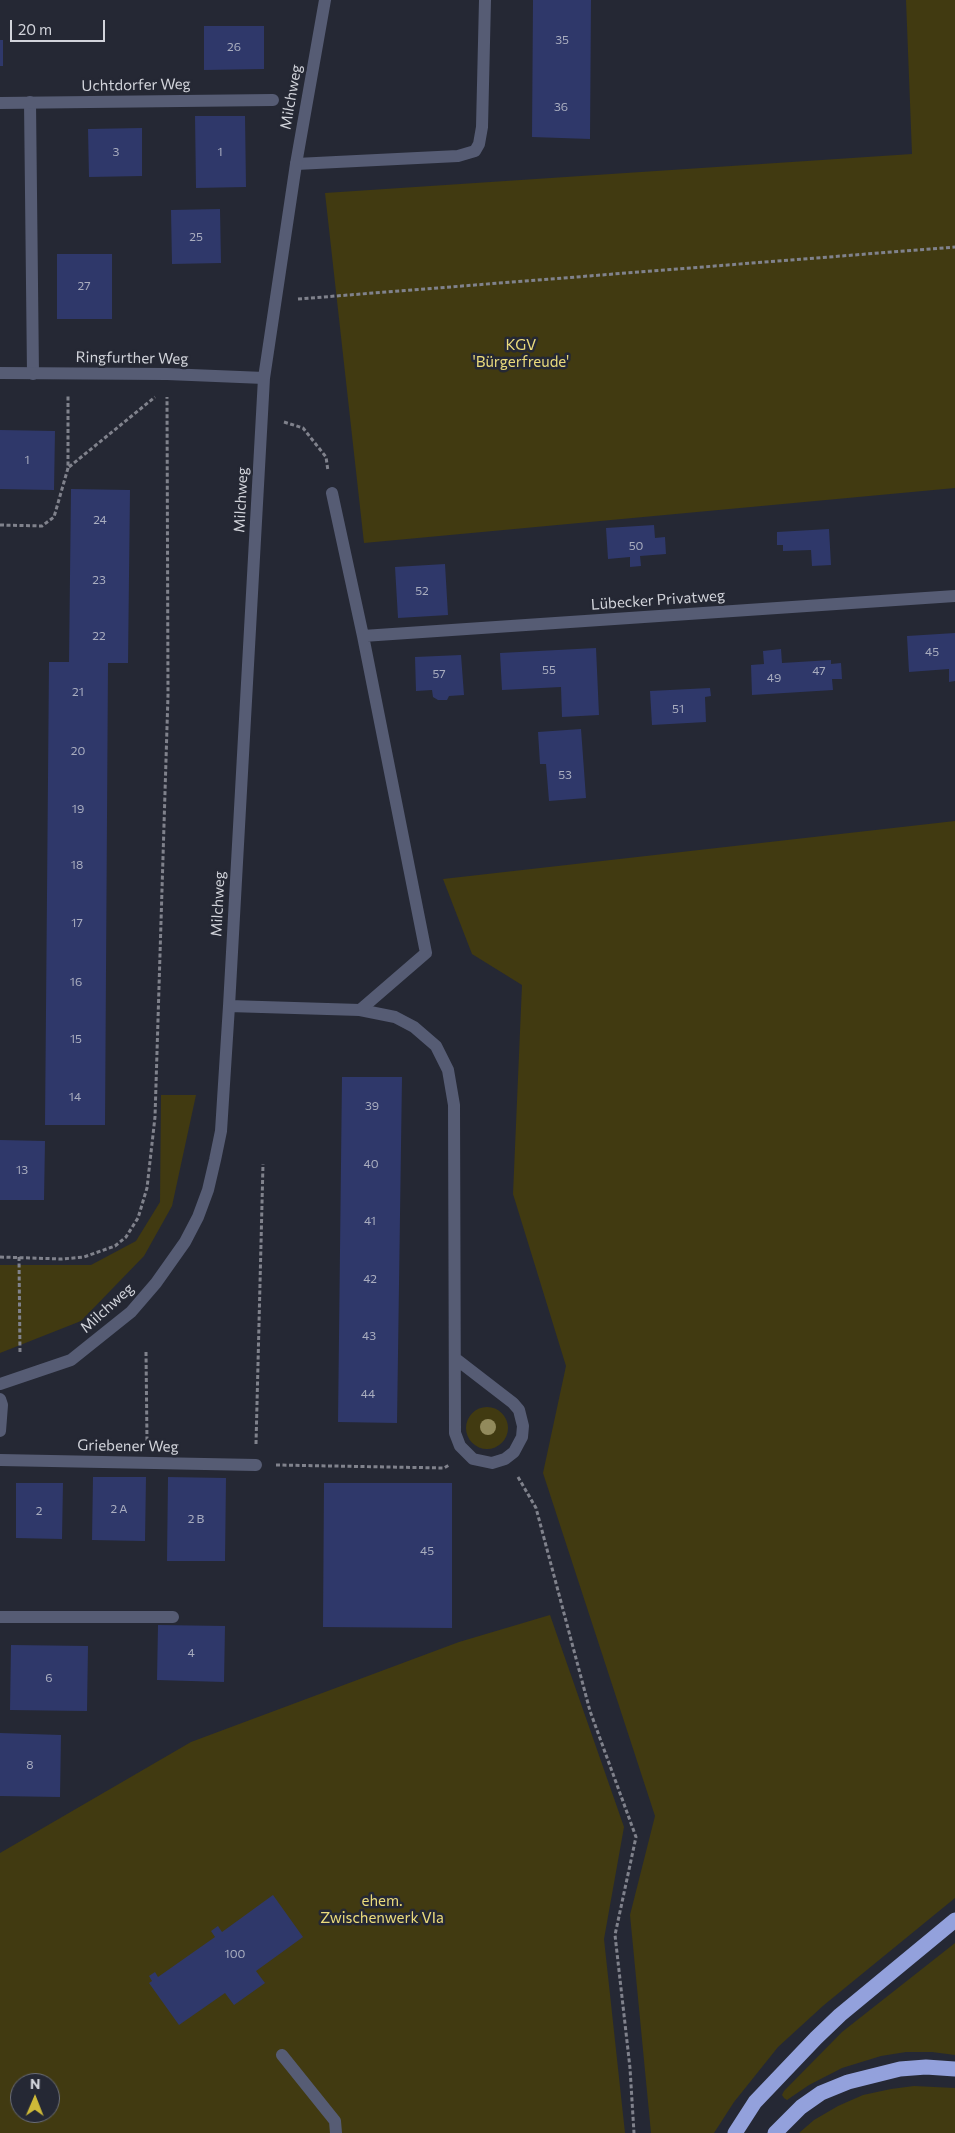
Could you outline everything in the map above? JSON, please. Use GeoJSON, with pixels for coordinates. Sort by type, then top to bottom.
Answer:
{"type":"FeatureCollection","features":[{"type":"Feature","properties":{"kind":"highway"},"geometry":{"type":"LineString","coordinates":[[735,2133],[762,2095],[822,2032],[955,1920]]}},
{"type":"Feature","properties":{"kind":"highway"},"geometry":{"type":"LineString","coordinates":[[775,2133],[801,2107],[821,2093],[848,2082],[900,2069],[926,2067],[955,2069]]}},
{"type":"Feature","properties":{"kind":"street","name":"Milchweg"},"geometry":{"type":"LineString","coordinates":[[0,1384],[71,1360],[131,1312],[156,1283],[185,1242],[205,1199],[215,1160],[221,1131],[229,1006],[264,378],[296,164],[325,0]]}},
{"type":"Feature","properties":{"kind":"street"},"geometry":{"type":"LineString","coordinates":[[296,164],[458,156],[475,151],[479,144],[482,127],[485,0]]}},
{"type":"Feature","properties":{"kind":"street","name":"Uchtdorfer Weg"},"geometry":{"type":"LineString","coordinates":[[0,103],[273,100]]}},
{"type":"Feature","properties":{"kind":"street"},"geometry":{"type":"LineString","coordinates":[[30,102],[33,374]]}},
{"type":"Feature","properties":{"kind":"street","name":"Ringfurther Weg"},"geometry":{"type":"LineString","coordinates":[[0,373],[172,374],[264,378]]}},
{"type":"Feature","properties":{"kind":"street"},"geometry":{"type":"LineString","coordinates":[[332,494],[363,636],[426,953],[360,1010]]}},
{"type":"Feature","properties":{"kind":"street","name":"Lübecker Privatweg"},"geometry":{"type":"LineString","coordinates":[[363,636],[955,596]]}},
{"type":"Feature","properties":{"kind":"street"},"geometry":{"type":"LineString","coordinates":[[229,1006],[378,1012],[395,1017],[414,1027],[436,1046],[448,1070],[454,1105],[456,1359],[454,1427],[457,1441],[467,1454],[479,1462],[485,1463],[505,1459],[514,1452],[522,1437],[523,1426],[519,1410],[513,1403],[456,1359]]}},
{"type":"Feature","properties":{"kind":"street"},"geometry":{"type":"LineString","coordinates":[[0,1399],[2,1405],[0,1431]]}},
{"type":"Feature","properties":{"kind":"street","name":"Griebener Weg"},"geometry":{"type":"LineString","coordinates":[[0,1460],[256,1464]]}},
{"type":"Feature","properties":{"kind":"street"},"geometry":{"type":"LineString","coordinates":[[0,1617],[174,1617]]}},
{"type":"Feature","properties":{"kind":"street"},"geometry":{"type":"LineString","coordinates":[[282,2055],[335,2121],[336,2133]]}},
{"type":"Feature","properties":{"kind":"path"},"geometry":{"type":"LineString","coordinates":[[275,301],[955,247]]}},
{"type":"Feature","properties":{"kind":"path"},"geometry":{"type":"LineString","coordinates":[[0,525],[42,526],[54,517],[68,468],[68,392]]}},
{"type":"Feature","properties":{"kind":"path"},"geometry":{"type":"LineString","coordinates":[[68,468],[161,392]]}},
{"type":"Feature","properties":{"kind":"path"},"geometry":{"type":"LineString","coordinates":[[0,1257],[62,1259],[84,1257],[115,1246],[126,1237],[138,1218],[147,1188],[155,1117],[168,695],[167,392]]}},
{"type":"Feature","properties":{"kind":"path"},"geometry":{"type":"LineString","coordinates":[[262,416],[303,428],[326,457],[332,494]]}},
{"type":"Feature","properties":{"kind":"path"},"geometry":{"type":"LineString","coordinates":[[263,1164],[256,1464],[444,1468],[467,1454]]}},
{"type":"Feature","properties":{"kind":"path"},"geometry":{"type":"LineString","coordinates":[[19,1257],[21,1378]]}},
{"type":"Feature","properties":{"kind":"path"},"geometry":{"type":"LineString","coordinates":[[146,1352],[147,1462]]}},
{"type":"Feature","properties":{"kind":"path"},"geometry":{"type":"LineString","coordinates":[[505,1459],[531,1497],[536,1508],[590,1711],[636,1837],[615,1935],[630,2068],[634,2133]]}},
{"type":"Feature","properties":{"kind":"green space","name":"KGV 'Bürgerfreude'"},"geometry":{"type":"Polygon","coordinates":[[[906,0],[955,0],[955,488],[364,543],[325,193],[912,154],[906,0]]]}},
{"type":"Feature","properties":{"kind":"green space"},"geometry":{"type":"Polygon","coordinates":[[[955,821],[955,1898],[824,2005],[778,2047],[734,2102],[714,2133],[651,2133],[630,1915],[655,1816],[543,1473],[566,1366],[513,1194],[522,985],[472,954],[443,879],[955,821]]]}},
{"type":"Feature","properties":{"kind":"green space"},"geometry":{"type":"Polygon","coordinates":[[[161,1095],[196,1095],[172,1206],[144,1256],[81,1321],[0,1353],[0,1265],[91,1265],[136,1241],[160,1202],[161,1095]]]}},
{"type":"Feature","properties":{"kind":"green space"},"geometry":{"type":"Polygon","coordinates":[[[491,1407],[499,1410],[505,1416],[508,1428],[505,1440],[499,1446],[483,1449],[475,1446],[469,1440],[466,1424],[469,1416],[475,1410],[491,1407]]]}},
{"type":"Feature","properties":{"kind":"green space","name":"ehem. Zwischenwerk VIa"},"geometry":{"type":"Polygon","coordinates":[[[550,1615],[624,1827],[604,1939],[625,2133],[0,2133],[0,1853],[191,1742],[459,1642],[550,1615]]]}},
{"type":"Feature","properties":{"kind":"green space"},"geometry":{"type":"Polygon","coordinates":[[[955,1943],[955,2055],[932,2052],[906,2052],[881,2056],[842,2068],[809,2085],[787,2100],[784,2098],[782,2095],[784,2091],[842,2032],[955,1943]]]}},
{"type":"Feature","properties":{"kind":"green space"},"geometry":{"type":"Polygon","coordinates":[[[914,2086],[955,2088],[955,2133],[799,2133],[814,2120],[838,2106],[863,2095],[914,2086]]]}},
{"type":"Feature","properties":{"kind":"building"},"geometry":{"type":"Polygon","coordinates":[[[533,0],[591,0],[590,139],[532,137],[533,0]]]}},
{"type":"Feature","properties":{"kind":"building"},"geometry":{"type":"Polygon","coordinates":[[[204,26],[264,26],[264,69],[204,70],[204,26]]]}},
{"type":"Feature","properties":{"kind":"building"},"geometry":{"type":"Polygon","coordinates":[[[0,40],[3,40],[3,66],[0,66],[0,40]]]}},
{"type":"Feature","properties":{"kind":"building"},"geometry":{"type":"Polygon","coordinates":[[[195,116],[245,116],[246,187],[196,188],[195,116]]]}},
{"type":"Feature","properties":{"kind":"building"},"geometry":{"type":"Polygon","coordinates":[[[142,128],[142,176],[89,177],[88,129],[142,128]]]}},
{"type":"Feature","properties":{"kind":"building"},"geometry":{"type":"Polygon","coordinates":[[[220,209],[221,263],[172,264],[171,210],[220,209]]]}},
{"type":"Feature","properties":{"kind":"building"},"geometry":{"type":"Polygon","coordinates":[[[57,254],[112,254],[112,319],[57,319],[57,254]]]}},
{"type":"Feature","properties":{"kind":"building"},"geometry":{"type":"Polygon","coordinates":[[[0,430],[55,431],[54,490],[0,489],[0,430]]]}},
{"type":"Feature","properties":{"kind":"building"},"geometry":{"type":"Polygon","coordinates":[[[71,489],[130,490],[128,663],[108,663],[105,1125],[45,1125],[49,662],[69,662],[71,489]]]}},
{"type":"Feature","properties":{"kind":"building"},"geometry":{"type":"Polygon","coordinates":[[[654,525],[655,538],[665,537],[666,554],[640,556],[641,566],[630,567],[630,557],[608,559],[606,528],[654,525]]]}},
{"type":"Feature","properties":{"kind":"building"},"geometry":{"type":"Polygon","coordinates":[[[829,529],[831,565],[812,566],[811,550],[783,551],[783,545],[777,545],[777,532],[829,529]]]}},
{"type":"Feature","properties":{"kind":"building"},"geometry":{"type":"Polygon","coordinates":[[[445,564],[448,615],[398,618],[395,567],[445,564]]]}},
{"type":"Feature","properties":{"kind":"building"},"geometry":{"type":"Polygon","coordinates":[[[955,633],[955,681],[949,682],[949,669],[909,672],[907,636],[955,633]]]}},
{"type":"Feature","properties":{"kind":"building"},"geometry":{"type":"Polygon","coordinates":[[[596,648],[599,715],[562,717],[561,687],[502,690],[500,653],[596,648]]]}},
{"type":"Feature","properties":{"kind":"building"},"geometry":{"type":"Polygon","coordinates":[[[781,649],[782,663],[831,660],[831,664],[841,663],[842,679],[832,679],[833,690],[752,695],[751,665],[764,664],[763,651],[781,649]]]}},
{"type":"Feature","properties":{"kind":"building"},"geometry":{"type":"Polygon","coordinates":[[[461,655],[464,695],[449,696],[447,700],[438,700],[433,697],[432,690],[416,691],[415,657],[461,655]]]}},
{"type":"Feature","properties":{"kind":"building"},"geometry":{"type":"Polygon","coordinates":[[[710,688],[711,696],[705,697],[706,722],[652,725],[650,691],[710,688]]]}},
{"type":"Feature","properties":{"kind":"building"},"geometry":{"type":"Polygon","coordinates":[[[581,729],[586,798],[549,801],[546,764],[540,764],[538,732],[581,729]]]}},
{"type":"Feature","properties":{"kind":"building"},"geometry":{"type":"Polygon","coordinates":[[[342,1077],[402,1077],[397,1423],[338,1422],[342,1077]]]}},
{"type":"Feature","properties":{"kind":"building"},"geometry":{"type":"Polygon","coordinates":[[[0,1140],[45,1141],[44,1200],[0,1200],[0,1140]]]}},
{"type":"Feature","properties":{"kind":"building"},"geometry":{"type":"Polygon","coordinates":[[[93,1477],[146,1477],[145,1541],[92,1540],[93,1477]]]}},
{"type":"Feature","properties":{"kind":"building"},"geometry":{"type":"Polygon","coordinates":[[[168,1477],[226,1478],[225,1561],[167,1561],[168,1477]]]}},
{"type":"Feature","properties":{"kind":"building"},"geometry":{"type":"Polygon","coordinates":[[[16,1483],[63,1483],[62,1539],[16,1538],[16,1483]]]}},
{"type":"Feature","properties":{"kind":"building"},"geometry":{"type":"Polygon","coordinates":[[[324,1483],[452,1483],[452,1628],[323,1627],[324,1483]]]}},
{"type":"Feature","properties":{"kind":"building"},"geometry":{"type":"Polygon","coordinates":[[[158,1625],[225,1626],[224,1682],[157,1680],[158,1625]]]}},
{"type":"Feature","properties":{"kind":"building"},"geometry":{"type":"Polygon","coordinates":[[[11,1645],[88,1646],[87,1711],[10,1710],[11,1645]]]}},
{"type":"Feature","properties":{"kind":"building"},"geometry":{"type":"Polygon","coordinates":[[[0,1733],[61,1735],[60,1797],[0,1796],[0,1733]]]}},
{"type":"Feature","properties":{"kind":"building"},"geometry":{"type":"Polygon","coordinates":[[[273,1895],[303,1937],[256,1971],[265,1983],[234,2005],[225,1993],[179,2025],[149,1983],[152,1981],[149,1976],[155,1972],[158,1977],[215,1937],[211,1931],[218,1926],[222,1932],[273,1895]]]}}]}
